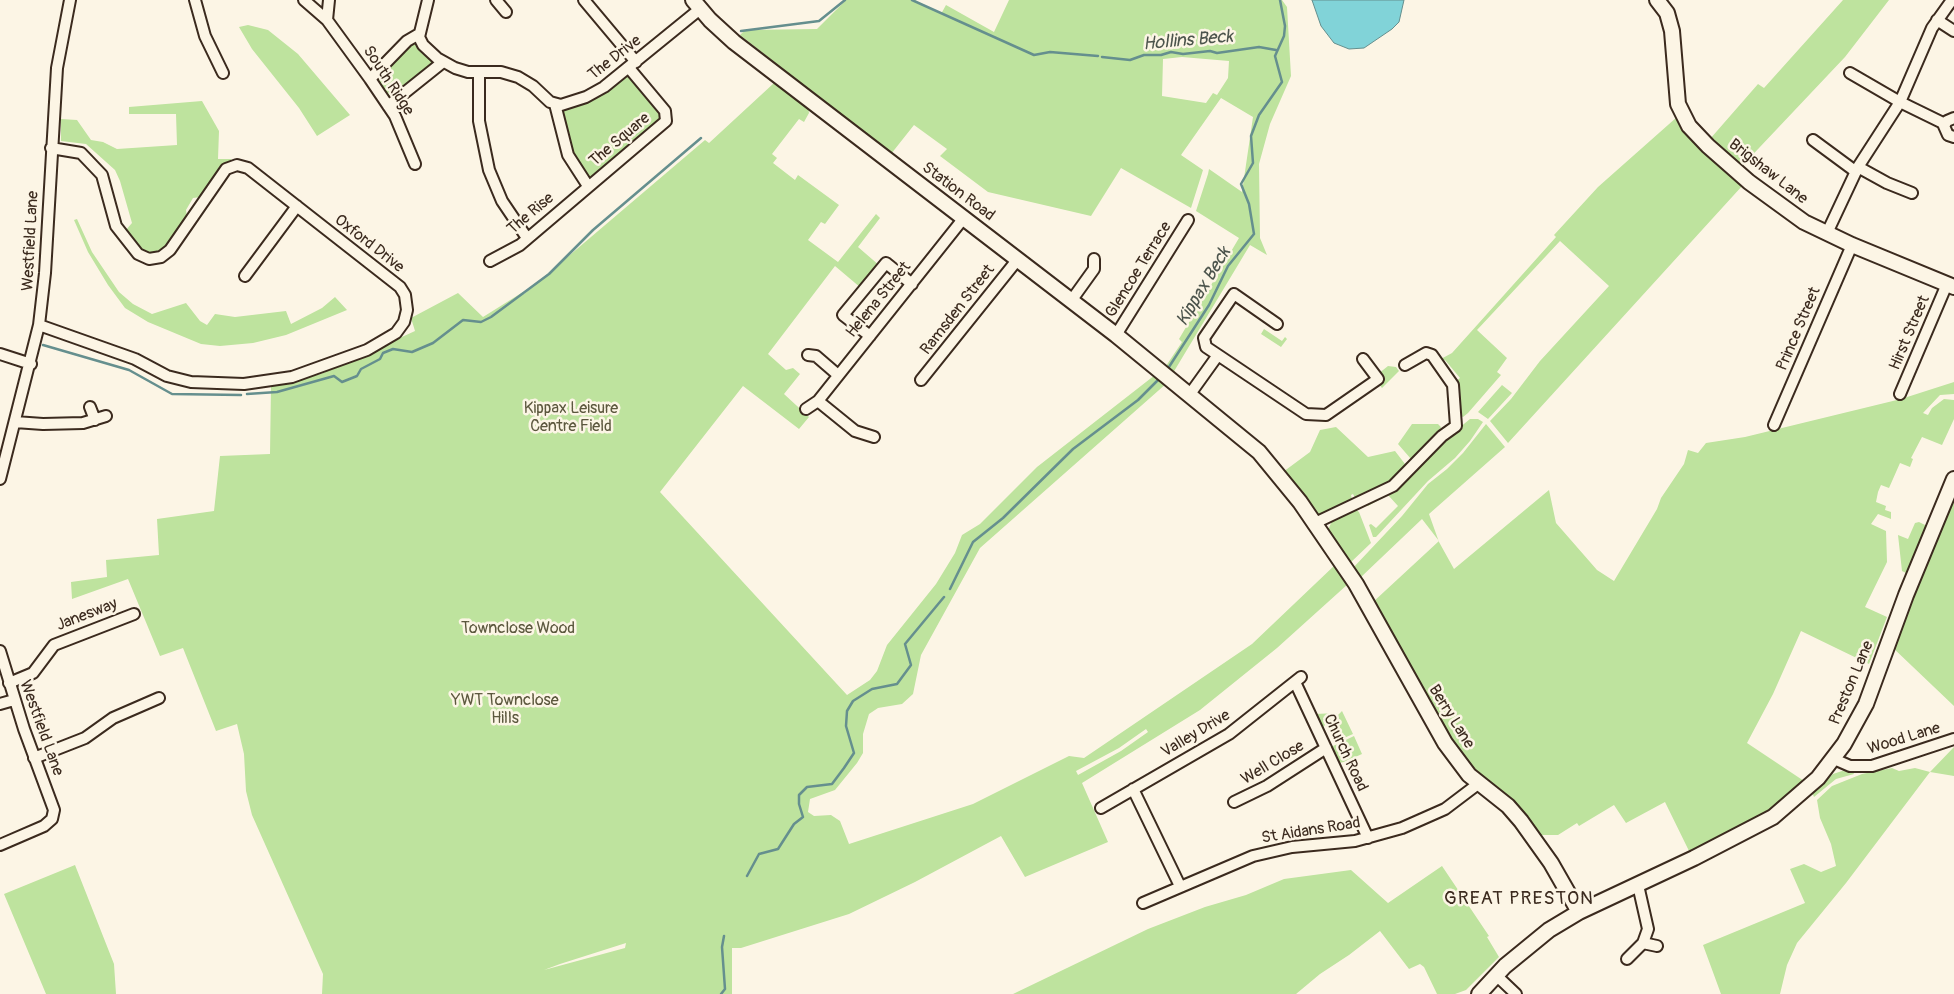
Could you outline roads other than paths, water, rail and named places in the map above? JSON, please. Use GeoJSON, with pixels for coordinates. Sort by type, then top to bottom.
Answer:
{"type":"FeatureCollection","features":[{"type":"Feature","properties":{"kind":"street","name":"Westfield Lane"},"geometry":{"type":"LineString","coordinates":[[0,479],[31,364],[39,325],[45,273],[51,148],[60,45],[70,0]]}},
{"type":"Feature","properties":{"kind":"street"},"geometry":{"type":"LineString","coordinates":[[195,0],[205,36],[224,73]]}},
{"type":"Feature","properties":{"kind":"street","name":"South Ridge"},"geometry":{"type":"LineString","coordinates":[[304,0],[327,20],[370,79],[401,128],[415,164]]}},
{"type":"Feature","properties":{"kind":"street"},"geometry":{"type":"LineString","coordinates":[[327,20],[329,0]]}},
{"type":"Feature","properties":{"kind":"street"},"geometry":{"type":"LineString","coordinates":[[428,0],[419,34],[423,45],[443,62],[462,70],[480,73],[501,72],[518,77],[533,86],[555,104]]}},
{"type":"Feature","properties":{"kind":"street"},"geometry":{"type":"LineString","coordinates":[[496,0],[506,12]]}},
{"type":"Feature","properties":{"kind":"street"},"geometry":{"type":"LineString","coordinates":[[584,0],[633,65]]}},
{"type":"Feature","properties":{"kind":"street","name":"Brigshaw Lane"},"geometry":{"type":"LineString","coordinates":[[1657,0],[1667,13],[1672,31],[1677,97],[1680,109],[1689,126],[1713,150],[1731,167],[1790,213],[1852,245],[1950,285]]}},
{"type":"Feature","properties":{"kind":"street"},"geometry":{"type":"LineString","coordinates":[[1827,233],[1857,169],[1900,102],[1937,20],[1952,0]]}},
{"type":"Feature","properties":{"kind":"street","name":"The Drive"},"geometry":{"type":"LineString","coordinates":[[555,104],[566,104],[586,97],[604,87],[633,65],[696,4]]}},
{"type":"Feature","properties":{"kind":"street","name":"Station Road"},"geometry":{"type":"LineString","coordinates":[[696,4],[734,42],[963,219],[1018,259],[1206,407]]}},
{"type":"Feature","properties":{"kind":"street"},"geometry":{"type":"LineString","coordinates":[[1937,20],[1954,31]]}},
{"type":"Feature","properties":{"kind":"street"},"geometry":{"type":"LineString","coordinates":[[370,79],[407,41],[419,34]]}},
{"type":"Feature","properties":{"kind":"street"},"geometry":{"type":"LineString","coordinates":[[388,106],[443,62]]}},
{"type":"Feature","properties":{"kind":"street","name":"The Square"},"geometry":{"type":"LineString","coordinates":[[555,104],[561,135],[568,155],[578,174],[588,186],[667,118],[665,111],[633,65]]}},
{"type":"Feature","properties":{"kind":"street"},"geometry":{"type":"LineString","coordinates":[[480,73],[479,120],[489,170],[502,200],[527,238]]}},
{"type":"Feature","properties":{"kind":"street"},"geometry":{"type":"LineString","coordinates":[[1850,73],[1900,102],[1945,124]]}},
{"type":"Feature","properties":{"kind":"street"},"geometry":{"type":"LineString","coordinates":[[1945,124],[1954,118]]}},
{"type":"Feature","properties":{"kind":"street"},"geometry":{"type":"LineString","coordinates":[[1945,124],[1946,132],[1954,137]]}},
{"type":"Feature","properties":{"kind":"street"},"geometry":{"type":"LineString","coordinates":[[1813,140],[1857,169],[1912,194]]}},
{"type":"Feature","properties":{"kind":"street","name":"Oxford Drive"},"geometry":{"type":"LineString","coordinates":[[39,325],[135,359],[167,376],[191,382],[220,384],[260,383],[292,377],[335,363],[368,350],[392,336],[401,328],[406,316],[407,300],[403,291],[248,168],[231,166],[222,173],[170,250],[161,257],[149,258],[138,254],[119,231],[112,216],[104,179],[90,162],[77,151],[51,148]]}},
{"type":"Feature","properties":{"kind":"street","name":"The Rise"},"geometry":{"type":"LineString","coordinates":[[490,260],[510,251],[588,186]]}},
{"type":"Feature","properties":{"kind":"street"},"geometry":{"type":"LineString","coordinates":[[245,276],[296,206]]}},
{"type":"Feature","properties":{"kind":"street","name":"Helena Street"},"geometry":{"type":"LineString","coordinates":[[806,409],[818,401],[963,219]]}},
{"type":"Feature","properties":{"kind":"street","name":"Glencoe Terrace"},"geometry":{"type":"LineString","coordinates":[[1116,335],[1188,220]]}},
{"type":"Feature","properties":{"kind":"street","name":"Prince Street"},"geometry":{"type":"LineString","coordinates":[[1774,425],[1852,245]]}},
{"type":"Feature","properties":{"kind":"street","name":"Ramsden Street"},"geometry":{"type":"LineString","coordinates":[[922,380],[1018,259]]}},
{"type":"Feature","properties":{"kind":"street"},"geometry":{"type":"LineString","coordinates":[[1072,301],[1094,269],[1094,259]]}},
{"type":"Feature","properties":{"kind":"street"},"geometry":{"type":"LineString","coordinates":[[870,336],[843,315],[886,263],[912,284]]}},
{"type":"Feature","properties":{"kind":"street","name":"Hirst Street"},"geometry":{"type":"LineString","coordinates":[[1900,394],[1950,285]]}},
{"type":"Feature","properties":{"kind":"street"},"geometry":{"type":"LineString","coordinates":[[1277,324],[1234,294],[1204,338],[1206,347],[1306,414],[1319,416],[1332,412],[1378,379],[1363,358]]}},
{"type":"Feature","properties":{"kind":"street"},"geometry":{"type":"LineString","coordinates":[[1315,523],[1393,486],[1442,436],[1456,426],[1453,385],[1432,355],[1426,353],[1404,365]]}},
{"type":"Feature","properties":{"kind":"street"},"geometry":{"type":"LineString","coordinates":[[0,354],[31,364]]}},
{"type":"Feature","properties":{"kind":"street"},"geometry":{"type":"LineString","coordinates":[[1190,394],[1218,354]]}},
{"type":"Feature","properties":{"kind":"street"},"geometry":{"type":"LineString","coordinates":[[808,355],[816,356],[838,375]]}},
{"type":"Feature","properties":{"kind":"street"},"geometry":{"type":"LineString","coordinates":[[818,401],[851,429],[874,437]]}},
{"type":"Feature","properties":{"kind":"street"},"geometry":{"type":"LineString","coordinates":[[90,407],[94,420]]}},
{"type":"Feature","properties":{"kind":"street","name":"Berry Lane"},"geometry":{"type":"LineString","coordinates":[[1206,407],[1265,458],[1315,523],[1356,584],[1440,735],[1469,776],[1508,806],[1521,821],[1551,863],[1579,912]]}},
{"type":"Feature","properties":{"kind":"street"},"geometry":{"type":"LineString","coordinates":[[15,422],[43,424],[94,420],[106,416]]}},
{"type":"Feature","properties":{"kind":"street","name":"Preston Lane"},"geometry":{"type":"LineString","coordinates":[[1478,994],[1496,975],[1549,930],[1579,912],[1638,885],[1773,817],[1802,794],[1834,759],[1866,704],[1903,602],[1954,479]]}},
{"type":"Feature","properties":{"kind":"street","name":"Janesway"},"geometry":{"type":"LineString","coordinates":[[9,683],[33,673],[54,645],[134,614]]}},
{"type":"Feature","properties":{"kind":"street","name":"Westfield Lane"},"geometry":{"type":"LineString","coordinates":[[0,651],[34,758],[54,805],[54,815],[44,826],[0,845]]}},
{"type":"Feature","properties":{"kind":"street","name":"Church Road"},"geometry":{"type":"LineString","coordinates":[[1298,679],[1326,748],[1368,838]]}},
{"type":"Feature","properties":{"kind":"street","name":"Valley Drive"},"geometry":{"type":"LineString","coordinates":[[1101,808],[1229,734],[1298,679]]}},
{"type":"Feature","properties":{"kind":"street"},"geometry":{"type":"LineString","coordinates":[[34,758],[85,738],[113,718],[159,698]]}},
{"type":"Feature","properties":{"kind":"street"},"geometry":{"type":"LineString","coordinates":[[0,704],[14,700]]}},
{"type":"Feature","properties":{"kind":"street","name":"Wood Lane"},"geometry":{"type":"LineString","coordinates":[[1834,759],[1850,766],[1872,766],[1954,739]]}},
{"type":"Feature","properties":{"kind":"street","name":"Well Close"},"geometry":{"type":"LineString","coordinates":[[1234,802],[1267,786],[1326,748]]}},
{"type":"Feature","properties":{"kind":"street","name":"St Aidans Road"},"geometry":{"type":"LineString","coordinates":[[1143,902],[1253,856],[1292,847],[1368,838],[1431,816],[1458,801],[1478,784]]}},
{"type":"Feature","properties":{"kind":"street"},"geometry":{"type":"LineString","coordinates":[[1133,789],[1180,886]]}},
{"type":"Feature","properties":{"kind":"street"},"geometry":{"type":"LineString","coordinates":[[1627,959],[1643,943],[1648,929],[1638,885]]}},
{"type":"Feature","properties":{"kind":"street"},"geometry":{"type":"LineString","coordinates":[[1643,943],[1657,946]]}},
{"type":"Feature","properties":{"kind":"street"},"geometry":{"type":"LineString","coordinates":[[1496,975],[1516,994]]}},
{"type":"Feature","properties":{"kind":"water"},"geometry":{"type":"Polygon","coordinates":[[[1312,0],[1404,0],[1399,22],[1392,29],[1364,48],[1349,49],[1334,43],[1321,26],[1312,0]]]}},
{"type":"Feature","properties":{"kind":"waterway"},"geometry":{"type":"LineString","coordinates":[[741,31],[819,21],[845,0]]}},
{"type":"Feature","properties":{"kind":"waterway","name":"Hollins Beck"},"geometry":{"type":"LineString","coordinates":[[912,0],[1034,55],[1050,52],[1098,56]]}},
{"type":"Feature","properties":{"kind":"waterway","name":"Kippax Beck"},"geometry":{"type":"LineString","coordinates":[[1167,370],[1209,305],[1228,266],[1254,234],[1249,204],[1241,184],[1253,163],[1251,136],[1259,115],[1282,82],[1275,56],[1284,36],[1285,26],[1280,0]]}},
{"type":"Feature","properties":{"kind":"waterway","name":"Hollins Beck"},"geometry":{"type":"LineString","coordinates":[[1102,57],[1130,60],[1144,55],[1161,55],[1171,52],[1183,54],[1210,51],[1217,53],[1259,47],[1276,50]]}},
{"type":"Feature","properties":{"kind":"waterway","name":"Hollins Beck"},"geometry":{"type":"LineString","coordinates":[[247,394],[277,392],[334,376],[342,382],[357,376],[361,369],[380,359],[383,353],[393,349],[412,352],[433,343],[463,320],[481,322],[491,317],[549,274],[593,230],[701,138]]}},
{"type":"Feature","properties":{"kind":"waterway","name":"Hollins Beck"},"geometry":{"type":"LineString","coordinates":[[43,345],[129,370],[172,394],[241,395]]}},
{"type":"Feature","properties":{"kind":"waterway","name":"Kippax Beck"},"geometry":{"type":"LineString","coordinates":[[950,589],[973,542],[1003,518],[1073,449],[1138,400],[1159,379]]}},
{"type":"Feature","properties":{"kind":"waterway","name":"Kippax Beck"},"geometry":{"type":"LineString","coordinates":[[747,876],[759,854],[778,849],[794,824],[803,817],[799,804],[799,795],[807,787],[832,784],[844,768],[854,753],[846,726],[847,711],[853,701],[872,689],[897,684],[911,665],[905,644],[944,597]]}},
{"type":"Feature","properties":{"kind":"waterway","name":"Kippax Beck"},"geometry":{"type":"LineString","coordinates":[[721,994],[725,989],[722,947],[724,936]]}},
{"type":"Feature","properties":{"kind":"district","name":"GREAT PRESTON"},"geometry":{"type":"Point","coordinates":[1519,899]}},
{"type":"Feature","properties":{"kind":"park label","name":"Kippax Leisure Centre Field"},"geometry":{"type":"Point","coordinates":[571,418]}},
{"type":"Feature","properties":{"kind":"park label","name":"Townclose Wood"},"geometry":{"type":"Point","coordinates":[518,629]}},
{"type":"Feature","properties":{"kind":"park label","name":"YWT Townclose Hills"},"geometry":{"type":"Point","coordinates":[505,710]}}]}
